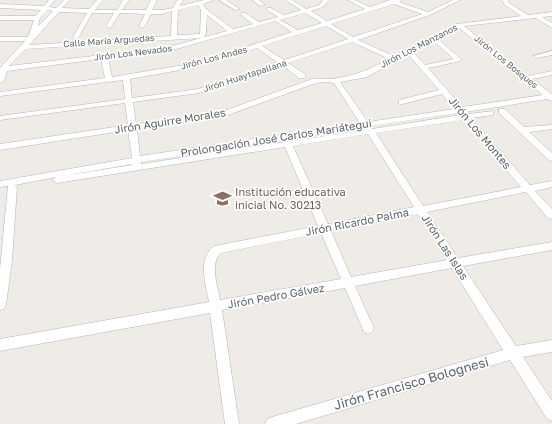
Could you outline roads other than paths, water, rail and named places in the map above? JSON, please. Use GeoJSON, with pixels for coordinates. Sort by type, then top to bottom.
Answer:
{"type":"FeatureCollection","features":[{"type":"Feature","properties":{"kind":"street"},"geometry":{"type":"LineString","coordinates":[[0,18],[18,0]]}},
{"type":"Feature","properties":{"kind":"street"},"geometry":{"type":"LineString","coordinates":[[32,37],[38,18],[44,8],[52,0]]}},
{"type":"Feature","properties":{"kind":"street"},"geometry":{"type":"LineString","coordinates":[[0,81],[2,69],[67,0]]}},
{"type":"Feature","properties":{"kind":"street"},"geometry":{"type":"LineString","coordinates":[[76,37],[90,12],[100,0]]}},
{"type":"Feature","properties":{"kind":"street"},"geometry":{"type":"LineString","coordinates":[[109,26],[126,0]]}},
{"type":"Feature","properties":{"kind":"street"},"geometry":{"type":"LineString","coordinates":[[139,39],[147,12],[154,0]]}},
{"type":"Feature","properties":{"kind":"street"},"geometry":{"type":"LineString","coordinates":[[174,37],[175,9],[180,0]]}},
{"type":"Feature","properties":{"kind":"street"},"geometry":{"type":"LineString","coordinates":[[0,6],[90,12],[162,12],[211,0]]}},
{"type":"Feature","properties":{"kind":"street"},"geometry":{"type":"LineString","coordinates":[[222,0],[237,9]]}},
{"type":"Feature","properties":{"kind":"street"},"geometry":{"type":"LineString","coordinates":[[255,0],[262,4]]}},
{"type":"Feature","properties":{"kind":"street"},"geometry":{"type":"LineString","coordinates":[[288,0],[354,40],[394,59]]}},
{"type":"Feature","properties":{"kind":"street","name":"Jirón Los Nevados"},"geometry":{"type":"LineString","coordinates":[[2,69],[169,49],[305,11],[321,6],[326,0]]}},
{"type":"Feature","properties":{"kind":"street"},"geometry":{"type":"LineString","coordinates":[[351,0],[371,10]]}},
{"type":"Feature","properties":{"kind":"street","name":"Jirón Huaytapallana"},"geometry":{"type":"LineString","coordinates":[[0,118],[200,91],[284,64],[428,14],[457,0]]}},
{"type":"Feature","properties":{"kind":"street"},"geometry":{"type":"LineString","coordinates":[[505,0],[507,4],[527,17]]}},
{"type":"Feature","properties":{"kind":"street"},"geometry":{"type":"LineString","coordinates":[[394,1],[428,14]]}},
{"type":"Feature","properties":{"kind":"street","name":"Jirón Los Andes"},"geometry":{"type":"LineString","coordinates":[[0,94],[126,77],[197,65],[371,10],[394,1]]}},
{"type":"Feature","properties":{"kind":"street"},"geometry":{"type":"LineString","coordinates":[[200,3],[204,10],[233,32]]}},
{"type":"Feature","properties":{"kind":"street"},"geometry":{"type":"LineString","coordinates":[[269,9],[282,17]]}},
{"type":"Feature","properties":{"kind":"street"},"geometry":{"type":"LineString","coordinates":[[204,10],[204,34]]}},
{"type":"Feature","properties":{"kind":"street"},"geometry":{"type":"LineString","coordinates":[[243,14],[258,24]]}},
{"type":"Feature","properties":{"kind":"street","name":"Jirón Los Manzanos"},"geometry":{"type":"LineString","coordinates":[[336,81],[364,75],[456,26],[527,17],[538,17],[552,14]]}},
{"type":"Feature","properties":{"kind":"street"},"geometry":{"type":"LineString","coordinates":[[538,17],[552,21]]}},
{"type":"Feature","properties":{"kind":"street"},"geometry":{"type":"LineString","coordinates":[[538,17],[552,26]]}},
{"type":"Feature","properties":{"kind":"street"},"geometry":{"type":"LineString","coordinates":[[0,18],[38,18]]}},
{"type":"Feature","properties":{"kind":"street"},"geometry":{"type":"LineString","coordinates":[[275,19],[298,33]]}},
{"type":"Feature","properties":{"kind":"street","name":"Jirón Los Bosques"},"geometry":{"type":"LineString","coordinates":[[456,26],[505,60],[551,99]]}},
{"type":"Feature","properties":{"kind":"street"},"geometry":{"type":"LineString","coordinates":[[103,41],[106,33]]}},
{"type":"Feature","properties":{"kind":"street","name":"Calle María Arguedas"},"geometry":{"type":"LineString","coordinates":[[24,47],[218,35]]}},
{"type":"Feature","properties":{"kind":"street"},"geometry":{"type":"LineString","coordinates":[[0,39],[32,37]]}},
{"type":"Feature","properties":{"kind":"street"},"geometry":{"type":"LineString","coordinates":[[424,67],[459,60],[433,38]]}},
{"type":"Feature","properties":{"kind":"street"},"geometry":{"type":"LineString","coordinates":[[258,46],[302,76]]}},
{"type":"Feature","properties":{"kind":"street","name":"Jirón Los Montes"},"geometry":{"type":"LineString","coordinates":[[409,51],[552,215]]}},
{"type":"Feature","properties":{"kind":"street"},"geometry":{"type":"LineString","coordinates":[[536,56],[552,52]]}},
{"type":"Feature","properties":{"kind":"street"},"geometry":{"type":"LineString","coordinates":[[104,56],[109,79]]}},
{"type":"Feature","properties":{"kind":"street"},"geometry":{"type":"LineString","coordinates":[[527,78],[552,73]]}},
{"type":"Feature","properties":{"kind":"street"},"geometry":{"type":"LineString","coordinates":[[126,77],[130,100],[136,164]]}},
{"type":"Feature","properties":{"kind":"street","name":"Jirón Aguirre Morales"},"geometry":{"type":"LineString","coordinates":[[0,147],[222,114],[315,81],[336,81]]}},
{"type":"Feature","properties":{"kind":"street","name":"Jirón Las Islas"},"geometry":{"type":"LineString","coordinates":[[336,81],[368,128],[552,414]]}},
{"type":"Feature","properties":{"kind":"street"},"geometry":{"type":"LineString","coordinates":[[402,102],[444,91]]}},
{"type":"Feature","properties":{"kind":"street","name":"Prolongación José Carlos Mariátegui"},"geometry":{"type":"LineString","coordinates":[[464,114],[502,111],[551,99]]}},
{"type":"Feature","properties":{"kind":"street","name":"Prolongación José Carlos Mariátegui"},"geometry":{"type":"LineString","coordinates":[[0,184],[464,114],[551,99]]}},
{"type":"Feature","properties":{"kind":"street"},"geometry":{"type":"LineString","coordinates":[[502,111],[552,158]]}},
{"type":"Feature","properties":{"kind":"street"},"geometry":{"type":"LineString","coordinates":[[522,130],[552,127]]}},
{"type":"Feature","properties":{"kind":"street","name":"Prolongación José Carlos Mariátegui"},"geometry":{"type":"LineString","coordinates":[[0,190],[136,164],[288,145],[368,128]]}},
{"type":"Feature","properties":{"kind":"street"},"geometry":{"type":"LineString","coordinates":[[288,145],[368,328]]}},
{"type":"Feature","properties":{"kind":"street","name":"Jirón Ricardo Palma"},"geometry":{"type":"LineString","coordinates":[[216,307],[209,264],[212,255],[218,250],[552,184]]}},
{"type":"Feature","properties":{"kind":"street"},"geometry":{"type":"LineString","coordinates":[[0,306],[7,260],[12,187]]}},
{"type":"Feature","properties":{"kind":"street","name":"Jirón Pedro Gálvez"},"geometry":{"type":"LineString","coordinates":[[0,345],[552,246]]}},
{"type":"Feature","properties":{"kind":"street"},"geometry":{"type":"LineString","coordinates":[[216,307],[232,424]]}},
{"type":"Feature","properties":{"kind":"street","name":"Jirón Francisco Bolognesi"},"geometry":{"type":"LineString","coordinates":[[272,424],[512,353],[552,346]]}},
{"type":"Feature","properties":{"kind":"place","name":"Institución educativa inicial No. 30213"},"geometry":{"type":"Point","coordinates":[222,198]}}]}
